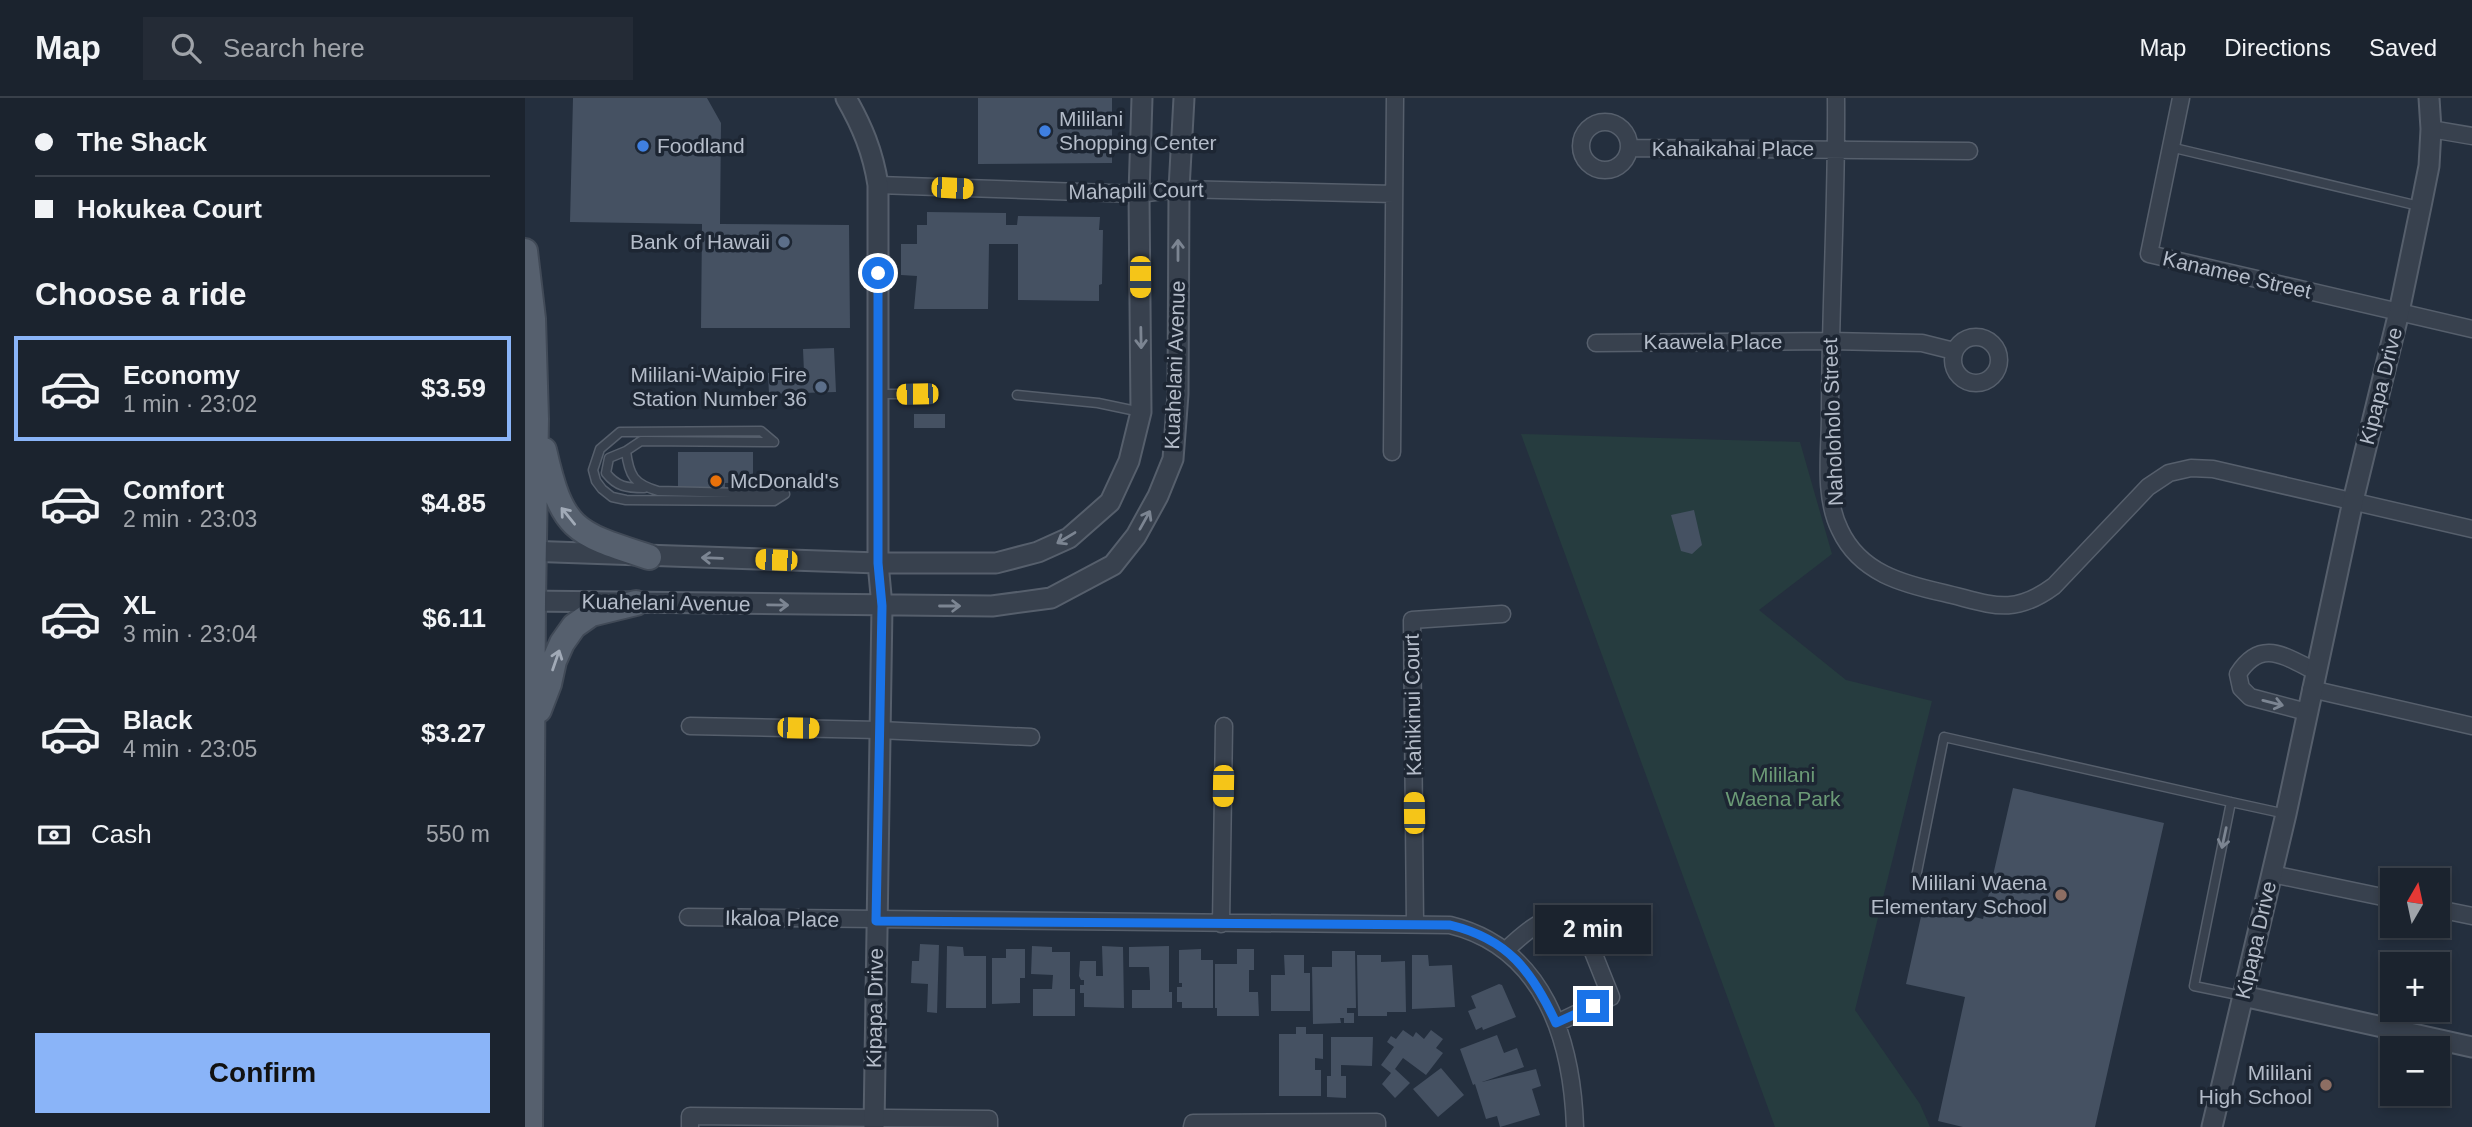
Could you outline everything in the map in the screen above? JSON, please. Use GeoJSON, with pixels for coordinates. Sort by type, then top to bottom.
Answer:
{"type":"FeatureCollection","features":[{"type":"Feature","properties":{"kind":"main road"},"geometry":{"type":"LineString","coordinates":[[525,251],[533,319],[536,419],[529,601],[533,724],[530,1127]]}},
{"type":"Feature","properties":{"kind":"main road"},"geometry":{"type":"LineString","coordinates":[[536,419],[559,506],[575,525],[594,538],[649,556]]}},
{"type":"Feature","properties":{"kind":"main road"},"geometry":{"type":"LineString","coordinates":[[533,724],[549,684],[554,661],[574,626],[591,614],[636,603]]}},
{"type":"Feature","properties":{"kind":"street","name":"Kipapa Drive"},"geometry":{"type":"LineString","coordinates":[[846,98],[864,130],[874,162],[877,185],[878,563],[882,606],[874,1122]]}},
{"type":"Feature","properties":{"kind":"street","name":"Kuahelani Avenue"},"geometry":{"type":"LineString","coordinates":[[530,551],[878,563],[996,563],[1038,552],[1069,538],[1110,502],[1129,461],[1141,412],[1139,194],[1142,98]]}},
{"type":"Feature","properties":{"kind":"street","name":"Kuahelani Avenue"},"geometry":{"type":"LineString","coordinates":[[529,601],[992,606],[1051,598],[1113,565],[1136,536],[1158,496],[1173,459],[1178,394],[1179,189],[1184,98]]}},
{"type":"Feature","properties":{"kind":"street"},"geometry":{"type":"LineString","coordinates":[[1392,452],[1395,98]]}},
{"type":"Feature","properties":{"kind":"street","name":"Naholoholo Street"},"geometry":{"type":"LineString","coordinates":[[1836,98],[1837,149],[1830,341],[1830,501],[1840,531],[1857,555],[1876,570],[1896,581],[1992,604],[2016,606],[2036,598],[2054,586],[2148,487],[2169,473],[2191,468],[2213,469],[2472,529]]}},
{"type":"Feature","properties":{"kind":"street","name":"Kanamee Street"},"geometry":{"type":"LineString","coordinates":[[2181,98],[2149,254],[2399,312]]}},
{"type":"Feature","properties":{"kind":"street","name":"Kipapa Drive"},"geometry":{"type":"LineString","coordinates":[[2212,1127],[2286,814],[2353,501],[2399,312],[2429,166],[2429,98]]}},
{"type":"Feature","properties":{"kind":"street"},"geometry":{"type":"LineString","coordinates":[[2431,129],[2472,136]]}},
{"type":"Feature","properties":{"kind":"street","name":"Kahaikahai Place"},"geometry":{"type":"LineString","coordinates":[[1630,148],[1969,151]]}},
{"type":"Feature","properties":{"kind":"street","name":"Mahapili Court"},"geometry":{"type":"LineString","coordinates":[[877,185],[1139,194],[1179,189],[1394,194]]}},
{"type":"Feature","properties":{"kind":"street"},"geometry":{"type":"LineString","coordinates":[[2399,312],[2472,329]]}},
{"type":"Feature","properties":{"kind":"street","name":"Kaawela Place"},"geometry":{"type":"LineString","coordinates":[[1596,342],[1922,343],[1954,351]]}},
{"type":"Feature","properties":{"kind":"street","name":"Kahikinui Court"},"geometry":{"type":"LineString","coordinates":[[1415,923],[1412,620],[1502,614]]}},
{"type":"Feature","properties":{"kind":"street"},"geometry":{"type":"LineString","coordinates":[[2307,712],[2250,697],[2241,688],[2238,674],[2246,662],[2255,654],[2277,653],[2313,680],[2472,726]]}},
{"type":"Feature","properties":{"kind":"street"},"geometry":{"type":"LineString","coordinates":[[690,726],[1031,737]]}},
{"type":"Feature","properties":{"kind":"street"},"geometry":{"type":"LineString","coordinates":[[1221,924],[1224,726]]}},
{"type":"Feature","properties":{"kind":"street"},"geometry":{"type":"LineString","coordinates":[[2272,874],[2380,896]]}},
{"type":"Feature","properties":{"kind":"street"},"geometry":{"type":"LineString","coordinates":[[2450,911],[2472,916]]}},
{"type":"Feature","properties":{"kind":"street"},"geometry":{"type":"LineString","coordinates":[[1505,951],[1528,929],[1549,918],[1575,914],[1581,922],[1611,997],[1556,1023]]}},
{"type":"Feature","properties":{"kind":"street","name":"Ikaloa Place"},"geometry":{"type":"LineString","coordinates":[[688,917],[1450,925],[1486,937],[1505,951],[1541,989],[1565,1048],[1573,1091],[1575,1127]]}},
{"type":"Feature","properties":{"kind":"street"},"geometry":{"type":"LineString","coordinates":[[2243,996],[2472,1047]]}},
{"type":"Feature","properties":{"kind":"street"},"geometry":{"type":"LineString","coordinates":[[689,1127],[690,1116],[874,1122],[989,1119],[989,1127]]}},
{"type":"Feature","properties":{"kind":"street"},"geometry":{"type":"LineString","coordinates":[[1192,1127],[1193,1123],[1377,1122],[1377,1127]]}},
{"type":"Feature","properties":{"kind":"lane"},"geometry":{"type":"LineString","coordinates":[[2170,146],[2421,206]]}},
{"type":"Feature","properties":{"kind":"lane"},"geometry":{"type":"LineString","coordinates":[[878,394],[917,394]]}},
{"type":"Feature","properties":{"kind":"lane"},"geometry":{"type":"LineString","coordinates":[[1017,395],[1098,403],[1141,412]]}},
{"type":"Feature","properties":{"kind":"lane"},"geometry":{"type":"LineString","coordinates":[[626,451],[632,477],[645,487],[658,491],[785,494],[774,501],[626,500],[612,497],[596,481],[593,470],[600,449],[620,432],[761,431],[773,442],[641,441],[609,458],[606,473],[617,485],[629,488],[645,487]]}},
{"type":"Feature","properties":{"kind":"lane"},"geometry":{"type":"LineString","coordinates":[[1916,877],[1944,737],[2286,814]]}},
{"type":"Feature","properties":{"kind":"lane"},"geometry":{"type":"LineString","coordinates":[[2231,802],[2194,986],[2243,996]]}},
{"type":"Feature","properties":{"kind":"green space","name":"Mililani Waena Park"},"geometry":{"type":"Polygon","coordinates":[[[1521,434],[1800,442],[1832,554],[1759,610],[1846,680],[1932,701],[1855,1010],[1920,1104],[1930,1127],[1775,1127],[1521,434]]]}},
{"type":"Feature","properties":{"kind":"building"},"geometry":{"type":"Polygon","coordinates":[[[573,98],[707,98],[721,123],[720,224],[849,225],[850,328],[701,328],[702,224],[570,222],[573,98]]]}},
{"type":"Feature","properties":{"kind":"building","name":"Mililani Shopping Center"},"geometry":{"type":"Polygon","coordinates":[[[978,98],[1112,98],[1112,163],[978,164],[978,98]]]}},
{"type":"Feature","properties":{"kind":"building"},"geometry":{"type":"Polygon","coordinates":[[[927,212],[1006,213],[1006,225],[1017,225],[1018,216],[1100,217],[1099,230],[1103,230],[1099,301],[1018,300],[1018,244],[989,244],[988,309],[914,309],[917,276],[901,275],[901,244],[917,244],[917,225],[927,225],[927,212]]]}},
{"type":"Feature","properties":{"kind":"building"},"geometry":{"type":"Polygon","coordinates":[[[834,348],[836,392],[769,394],[768,373],[804,372],[803,349],[834,348]]]}},
{"type":"Feature","properties":{"kind":"building"},"geometry":{"type":"Polygon","coordinates":[[[914,414],[945,414],[945,428],[914,428],[914,414]]]}},
{"type":"Feature","properties":{"kind":"building"},"geometry":{"type":"Polygon","coordinates":[[[678,452],[753,452],[753,482],[725,483],[725,490],[678,490],[678,452]]]}},
{"type":"Feature","properties":{"kind":"building"},"geometry":{"type":"Polygon","coordinates":[[[1694,510],[1702,545],[1692,554],[1681,551],[1671,515],[1694,510]]]}},
{"type":"Feature","properties":{"kind":"building"},"geometry":{"type":"Polygon","coordinates":[[[2013,788],[2164,823],[2095,1127],[1963,1127],[1938,1121],[1965,997],[1906,984],[1924,903],[1941,907],[1943,900],[1968,906],[1966,915],[1983,919],[2013,788]]]}},
{"type":"Feature","properties":{"kind":"building"},"geometry":{"type":"Polygon","coordinates":[[[920,944],[939,945],[937,1013],[927,1012],[928,984],[911,983],[912,961],[919,961],[920,944]]]}},
{"type":"Feature","properties":{"kind":"building"},"geometry":{"type":"Polygon","coordinates":[[[947,946],[963,947],[964,956],[986,956],[986,1008],[946,1008],[947,946]]]}},
{"type":"Feature","properties":{"kind":"building"},"geometry":{"type":"Polygon","coordinates":[[[1032,946],[1052,947],[1052,952],[1070,952],[1070,989],[1075,989],[1075,1016],[1033,1016],[1033,989],[1052,989],[1053,975],[1031,974],[1032,946]]]}},
{"type":"Feature","properties":{"kind":"building"},"geometry":{"type":"Polygon","coordinates":[[[1102,946],[1123,947],[1124,1008],[1084,1007],[1084,993],[1080,993],[1080,985],[1084,985],[1084,980],[1079,976],[1080,961],[1096,961],[1096,976],[1103,976],[1102,946]]]}},
{"type":"Feature","properties":{"kind":"building"},"geometry":{"type":"Polygon","coordinates":[[[1169,946],[1169,992],[1172,992],[1172,1008],[1132,1008],[1132,990],[1150,990],[1150,982],[1149,967],[1129,967],[1129,947],[1169,946]]]}},
{"type":"Feature","properties":{"kind":"building"},"geometry":{"type":"Polygon","coordinates":[[[1006,949],[1025,949],[1025,978],[1020,978],[1020,1003],[992,1004],[992,958],[1006,958],[1006,949]]]}},
{"type":"Feature","properties":{"kind":"building"},"geometry":{"type":"Polygon","coordinates":[[[1201,949],[1201,960],[1213,960],[1213,1008],[1182,1008],[1182,1002],[1177,1002],[1177,987],[1182,987],[1182,983],[1179,983],[1179,950],[1201,949]]]}},
{"type":"Feature","properties":{"kind":"building"},"geometry":{"type":"Polygon","coordinates":[[[1237,949],[1254,949],[1254,970],[1249,970],[1249,992],[1258,992],[1259,1016],[1217,1016],[1215,964],[1237,964],[1237,949]]]}},
{"type":"Feature","properties":{"kind":"building"},"geometry":{"type":"Polygon","coordinates":[[[1332,951],[1355,951],[1356,1008],[1347,1008],[1347,1013],[1354,1013],[1354,1023],[1344,1023],[1344,1018],[1340,1018],[1341,1023],[1313,1024],[1312,967],[1332,967],[1332,951]]]}},
{"type":"Feature","properties":{"kind":"building"},"geometry":{"type":"Polygon","coordinates":[[[1284,955],[1304,955],[1304,973],[1310,973],[1310,1011],[1271,1011],[1271,975],[1285,975],[1284,955]]]}},
{"type":"Feature","properties":{"kind":"building"},"geometry":{"type":"Polygon","coordinates":[[[1357,955],[1381,955],[1381,962],[1405,961],[1406,1012],[1387,1012],[1387,1016],[1358,1016],[1357,955]]]}},
{"type":"Feature","properties":{"kind":"building"},"geometry":{"type":"Polygon","coordinates":[[[1412,955],[1428,955],[1429,966],[1452,965],[1455,1007],[1412,1009],[1412,955]]]}},
{"type":"Feature","properties":{"kind":"building"},"geometry":{"type":"Polygon","coordinates":[[[1502,985],[1516,1017],[1483,1030],[1482,1027],[1476,1030],[1468,1011],[1476,1008],[1471,996],[1502,985]]]}},
{"type":"Feature","properties":{"kind":"building"},"geometry":{"type":"Polygon","coordinates":[[[1296,1027],[1306,1027],[1306,1034],[1323,1034],[1323,1059],[1315,1058],[1315,1070],[1321,1070],[1321,1096],[1279,1096],[1279,1034],[1296,1034],[1296,1027]]]}},
{"type":"Feature","properties":{"kind":"building"},"geometry":{"type":"Polygon","coordinates":[[[1403,1030],[1413,1037],[1416,1032],[1424,1039],[1431,1030],[1443,1039],[1436,1048],[1443,1053],[1426,1075],[1403,1058],[1395,1069],[1410,1083],[1395,1098],[1382,1084],[1391,1073],[1381,1065],[1394,1047],[1387,1042],[1391,1036],[1396,1039],[1403,1030]]]}},
{"type":"Feature","properties":{"kind":"building"},"geometry":{"type":"Polygon","coordinates":[[[1497,1035],[1504,1053],[1517,1048],[1524,1067],[1482,1082],[1536,1069],[1541,1086],[1532,1089],[1540,1115],[1500,1127],[1497,1116],[1486,1119],[1460,1049],[1497,1035]]]}},
{"type":"Feature","properties":{"kind":"building"},"geometry":{"type":"Polygon","coordinates":[[[1331,1037],[1373,1037],[1372,1066],[1341,1065],[1341,1076],[1346,1076],[1346,1098],[1327,1097],[1327,1076],[1331,1076],[1331,1037]]]}},
{"type":"Feature","properties":{"kind":"building"},"geometry":{"type":"Polygon","coordinates":[[[1441,1068],[1464,1095],[1438,1117],[1413,1089],[1441,1068]]]}},
{"type":"Feature","properties":{"kind":"place","name":"Mililani Shopping Center"},"geometry":{"type":"Point","coordinates":[1045,131]}},
{"type":"Feature","properties":{"kind":"place","name":"Foodland"},"geometry":{"type":"Point","coordinates":[643,146]}},
{"type":"Feature","properties":{"kind":"place","name":"Bank of Hawaii"},"geometry":{"type":"Point","coordinates":[784,242]}},
{"type":"Feature","properties":{"kind":"place","name":"Mililani-Waipio Fire Station Number 36"},"geometry":{"type":"Point","coordinates":[821,387]}},
{"type":"Feature","properties":{"kind":"place","name":"McDonald's"},"geometry":{"type":"Point","coordinates":[716,481]}},
{"type":"Feature","properties":{"kind":"place","name":"Mililani Waena Elementary School"},"geometry":{"type":"Point","coordinates":[2061,895]}},
{"type":"Feature","properties":{"kind":"place","name":"Mililani High School"},"geometry":{"type":"Point","coordinates":[2326,1085]}},
{"type":"Feature","properties":{"kind":"route"},"geometry":{"type":"LineString","coordinates":[[878,273],[878,563],[882,606],[876,921],[1450,925],[1486,937],[1505,951],[1541,989],[1556,1023],[1593,1006]]}}]}
